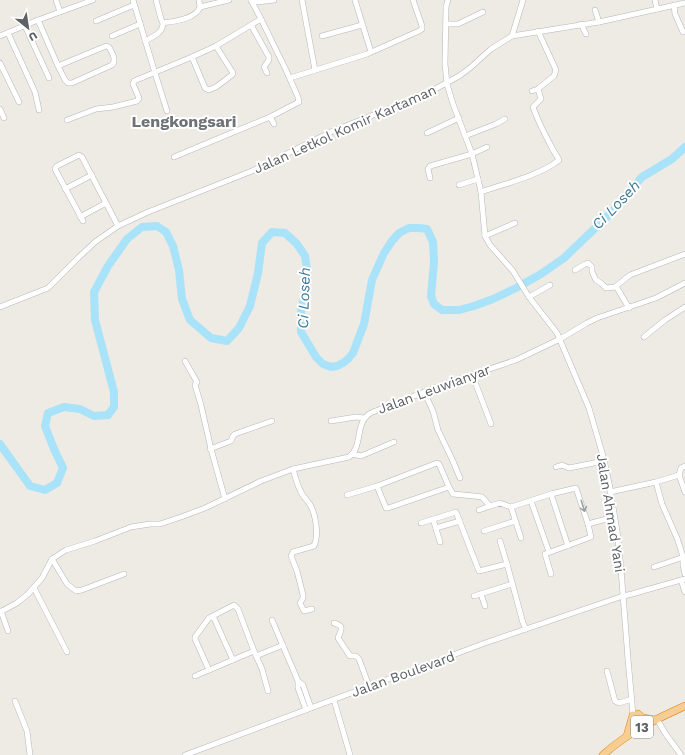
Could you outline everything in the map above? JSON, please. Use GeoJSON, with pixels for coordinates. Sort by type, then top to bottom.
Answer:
{"type":"FeatureCollection","features":[{"type":"Feature","properties":{"kind":"highway","name":"13"},"geometry":{"type":"LineString","coordinates":[[603,755],[626,736],[685,706]]}},
{"type":"Feature","properties":{"kind":"highway"},"geometry":{"type":"LineString","coordinates":[[626,736],[635,715],[656,720]]}},
{"type":"Feature","properties":{"kind":"street"},"geometry":{"type":"LineString","coordinates":[[56,0],[60,12]]}},
{"type":"Feature","properties":{"kind":"street"},"geometry":{"type":"LineString","coordinates":[[1,34],[8,33],[38,20],[93,0]]}},
{"type":"Feature","properties":{"kind":"street"},"geometry":{"type":"LineString","coordinates":[[145,41],[161,31],[163,28],[163,23],[156,0]]}},
{"type":"Feature","properties":{"kind":"street"},"geometry":{"type":"LineString","coordinates":[[163,23],[192,16],[198,13],[200,7],[199,0]]}},
{"type":"Feature","properties":{"kind":"street"},"geometry":{"type":"LineString","coordinates":[[200,7],[229,0]]}},
{"type":"Feature","properties":{"kind":"street"},"geometry":{"type":"LineString","coordinates":[[251,0],[258,2],[274,0]]}},
{"type":"Feature","properties":{"kind":"street"},"geometry":{"type":"LineString","coordinates":[[174,156],[270,117],[299,102],[290,78],[251,0]]}},
{"type":"Feature","properties":{"kind":"street"},"geometry":{"type":"LineString","coordinates":[[302,0],[315,70]]}},
{"type":"Feature","properties":{"kind":"street"},"geometry":{"type":"LineString","coordinates":[[355,0],[371,52]]}},
{"type":"Feature","properties":{"kind":"street"},"geometry":{"type":"LineString","coordinates":[[290,78],[371,52],[420,30],[422,26],[413,0]]}},
{"type":"Feature","properties":{"kind":"street"},"geometry":{"type":"LineString","coordinates":[[448,0],[446,7],[445,44],[447,84],[472,154],[482,192],[485,236],[515,222]]}},
{"type":"Feature","properties":{"kind":"street"},"geometry":{"type":"LineString","coordinates":[[512,36],[523,0]]}},
{"type":"Feature","properties":{"kind":"street"},"geometry":{"type":"LineString","coordinates":[[655,0],[657,9]]}},
{"type":"Feature","properties":{"kind":"street"},"geometry":{"type":"LineString","coordinates":[[96,21],[134,2],[154,73],[167,111]]}},
{"type":"Feature","properties":{"kind":"street","name":"Jalan Letkol Komir Kartaman"},"geometry":{"type":"LineString","coordinates":[[0,307],[48,288],[95,242],[118,226],[148,212],[252,171],[333,131],[418,98],[447,84],[465,72],[491,48],[512,36],[599,22],[685,3]]}},
{"type":"Feature","properties":{"kind":"street"},"geometry":{"type":"LineString","coordinates":[[674,5],[675,14],[683,32]]}},
{"type":"Feature","properties":{"kind":"street"},"geometry":{"type":"LineString","coordinates":[[595,10],[599,22]]}},
{"type":"Feature","properties":{"kind":"street"},"geometry":{"type":"LineString","coordinates":[[446,24],[458,24],[483,12]]}},
{"type":"Feature","properties":{"kind":"street"},"geometry":{"type":"LineString","coordinates":[[67,120],[96,109],[114,107],[137,101],[139,98],[133,84],[134,81],[216,46],[261,19]]}},
{"type":"Feature","properties":{"kind":"street"},"geometry":{"type":"LineString","coordinates":[[38,20],[58,66],[66,81],[70,83],[112,65],[115,60],[109,47],[106,46],[58,66]]}},
{"type":"Feature","properties":{"kind":"street"},"geometry":{"type":"LineString","coordinates":[[112,36],[140,24]]}},
{"type":"Feature","properties":{"kind":"street"},"geometry":{"type":"LineString","coordinates":[[581,24],[586,34]]}},
{"type":"Feature","properties":{"kind":"street"},"geometry":{"type":"LineString","coordinates":[[322,36],[362,25]]}},
{"type":"Feature","properties":{"kind":"street"},"geometry":{"type":"LineString","coordinates":[[25,26],[48,78]]}},
{"type":"Feature","properties":{"kind":"street"},"geometry":{"type":"LineString","coordinates":[[251,26],[269,57],[269,60],[264,66],[267,74]]}},
{"type":"Feature","properties":{"kind":"street"},"geometry":{"type":"LineString","coordinates":[[532,91],[538,89],[556,74],[556,70],[538,32]]}},
{"type":"Feature","properties":{"kind":"street"},"geometry":{"type":"LineString","coordinates":[[8,33],[33,88],[40,110]]}},
{"type":"Feature","properties":{"kind":"street"},"geometry":{"type":"LineString","coordinates":[[192,57],[205,88],[209,90],[214,89],[233,74],[216,46]]}},
{"type":"Feature","properties":{"kind":"street"},"geometry":{"type":"LineString","coordinates":[[0,63],[19,102]]}},
{"type":"Feature","properties":{"kind":"street"},"geometry":{"type":"LineString","coordinates":[[482,192],[532,175],[549,167],[559,160],[541,127],[533,108],[541,99],[538,89]]}},
{"type":"Feature","properties":{"kind":"street"},"geometry":{"type":"LineString","coordinates":[[0,109],[4,118]]}},
{"type":"Feature","properties":{"kind":"street"},"geometry":{"type":"LineString","coordinates":[[270,117],[274,124]]}},
{"type":"Feature","properties":{"kind":"street"},"geometry":{"type":"LineString","coordinates":[[427,133],[458,118]]}},
{"type":"Feature","properties":{"kind":"street"},"geometry":{"type":"LineString","coordinates":[[465,136],[505,119]]}},
{"type":"Feature","properties":{"kind":"street"},"geometry":{"type":"LineString","coordinates":[[430,178],[428,169],[430,166],[472,154],[486,147]]}},
{"type":"Feature","properties":{"kind":"street"},"geometry":{"type":"LineString","coordinates":[[106,203],[81,219],[55,171],[55,168],[79,155],[92,175],[118,226]]}},
{"type":"Feature","properties":{"kind":"street"},"geometry":{"type":"LineString","coordinates":[[65,189],[92,175]]}},
{"type":"Feature","properties":{"kind":"street"},"geometry":{"type":"LineString","coordinates":[[459,186],[478,179]]}},
{"type":"Feature","properties":{"kind":"street","name":"Jalan Ahmad Yani"},"geometry":{"type":"LineString","coordinates":[[485,236],[490,245],[509,265],[529,297],[556,330],[589,408],[604,461],[614,517],[622,568],[632,702],[640,728]]}},
{"type":"Feature","properties":{"kind":"street"},"geometry":{"type":"LineString","coordinates":[[575,270],[585,264],[588,264],[592,267],[592,272],[596,280],[606,288],[615,287],[630,275],[685,254]]}},
{"type":"Feature","properties":{"kind":"street","name":"Jalan Leuwianyar"},"geometry":{"type":"LineString","coordinates":[[352,454],[355,450],[364,418],[373,412],[472,374],[516,360],[560,339],[586,323],[656,298],[685,283]]}},
{"type":"Feature","properties":{"kind":"street"},"geometry":{"type":"LineString","coordinates":[[529,297],[550,285]]}},
{"type":"Feature","properties":{"kind":"street"},"geometry":{"type":"LineString","coordinates":[[615,287],[628,308]]}},
{"type":"Feature","properties":{"kind":"street"},"geometry":{"type":"LineString","coordinates":[[644,336],[685,307]]}},
{"type":"Feature","properties":{"kind":"street"},"geometry":{"type":"LineString","coordinates":[[185,361],[198,382],[195,385],[201,405],[210,449],[225,499]]}},
{"type":"Feature","properties":{"kind":"street"},"geometry":{"type":"LineString","coordinates":[[472,374],[491,424]]}},
{"type":"Feature","properties":{"kind":"street"},"geometry":{"type":"LineString","coordinates":[[424,392],[433,410],[438,430],[460,478]]}},
{"type":"Feature","properties":{"kind":"street"},"geometry":{"type":"LineString","coordinates":[[331,421],[356,417],[364,418]]}},
{"type":"Feature","properties":{"kind":"street"},"geometry":{"type":"LineString","coordinates":[[210,449],[231,442],[235,434],[272,421]]}},
{"type":"Feature","properties":{"kind":"street"},"geometry":{"type":"LineString","coordinates":[[8,631],[1,611],[28,594],[42,578],[52,560],[70,548],[95,541],[132,527],[160,524],[181,517],[225,499],[261,481],[294,469],[345,458],[352,454],[362,456],[394,442]]}},
{"type":"Feature","properties":{"kind":"street"},"geometry":{"type":"LineString","coordinates":[[556,467],[562,465],[569,468],[604,461]]}},
{"type":"Feature","properties":{"kind":"street"},"geometry":{"type":"LineString","coordinates":[[347,495],[439,464],[449,487],[454,494],[482,497],[490,506]]}},
{"type":"Feature","properties":{"kind":"street"},"geometry":{"type":"LineString","coordinates":[[685,466],[681,468],[679,475],[685,492]]}},
{"type":"Feature","properties":{"kind":"street"},"geometry":{"type":"LineString","coordinates":[[294,469],[297,484],[310,504],[317,529],[317,538],[314,546],[293,552],[291,556],[297,571],[304,598],[300,604],[304,611],[312,609]]}},
{"type":"Feature","properties":{"kind":"street"},"geometry":{"type":"LineString","coordinates":[[610,492],[656,482],[679,475]]}},
{"type":"Feature","properties":{"kind":"street"},"geometry":{"type":"LineString","coordinates":[[656,482],[662,504],[684,557],[682,565],[685,574]]}},
{"type":"Feature","properties":{"kind":"street"},"geometry":{"type":"LineString","coordinates":[[377,486],[386,508],[449,487]]}},
{"type":"Feature","properties":{"kind":"street"},"geometry":{"type":"LineString","coordinates":[[479,510],[500,503],[511,507],[551,494],[576,488],[591,538],[549,552],[545,555],[551,574]]}},
{"type":"Feature","properties":{"kind":"street"},"geometry":{"type":"LineString","coordinates":[[551,494],[568,546]]}},
{"type":"Feature","properties":{"kind":"street"},"geometry":{"type":"LineString","coordinates":[[530,501],[549,552]]}},
{"type":"Feature","properties":{"kind":"street"},"geometry":{"type":"LineString","coordinates":[[511,507],[521,538]]}},
{"type":"Feature","properties":{"kind":"street"},"geometry":{"type":"LineString","coordinates":[[420,523],[455,511],[457,512],[479,571],[507,564]]}},
{"type":"Feature","properties":{"kind":"street"},"geometry":{"type":"LineString","coordinates":[[588,524],[614,517]]}},
{"type":"Feature","properties":{"kind":"street"},"geometry":{"type":"LineString","coordinates":[[433,519],[440,542]]}},
{"type":"Feature","properties":{"kind":"street"},"geometry":{"type":"LineString","coordinates":[[436,528],[460,521]]}},
{"type":"Feature","properties":{"kind":"street"},"geometry":{"type":"LineString","coordinates":[[484,531],[515,521]]}},
{"type":"Feature","properties":{"kind":"street"},"geometry":{"type":"LineString","coordinates":[[500,542],[526,629]]}},
{"type":"Feature","properties":{"kind":"street"},"geometry":{"type":"LineString","coordinates":[[654,566],[684,557]]}},
{"type":"Feature","properties":{"kind":"street"},"geometry":{"type":"LineString","coordinates":[[52,560],[67,584],[76,591],[124,574]]}},
{"type":"Feature","properties":{"kind":"street"},"geometry":{"type":"LineString","coordinates":[[683,580],[685,592]]}},
{"type":"Feature","properties":{"kind":"street","name":"Jalan Boulevard"},"geometry":{"type":"LineString","coordinates":[[185,755],[526,629],[623,596],[683,580]]}},
{"type":"Feature","properties":{"kind":"street"},"geometry":{"type":"LineString","coordinates":[[474,596],[512,584]]}},
{"type":"Feature","properties":{"kind":"street"},"geometry":{"type":"LineString","coordinates":[[34,588],[67,652]]}},
{"type":"Feature","properties":{"kind":"street"},"geometry":{"type":"LineString","coordinates":[[481,594],[485,606]]}},
{"type":"Feature","properties":{"kind":"street"},"geometry":{"type":"LineString","coordinates":[[209,670],[195,637],[209,618],[233,605],[236,606],[262,669],[268,691]]}},
{"type":"Feature","properties":{"kind":"street"},"geometry":{"type":"LineString","coordinates":[[213,616],[233,660]]}},
{"type":"Feature","properties":{"kind":"street"},"geometry":{"type":"LineString","coordinates":[[272,620],[298,681],[298,688],[308,709]]}},
{"type":"Feature","properties":{"kind":"street"},"geometry":{"type":"LineString","coordinates":[[334,623],[342,628],[338,638],[350,656],[356,656],[359,660],[369,686]]}},
{"type":"Feature","properties":{"kind":"street"},"geometry":{"type":"LineString","coordinates":[[195,676],[233,660],[283,645]]}},
{"type":"Feature","properties":{"kind":"street"},"geometry":{"type":"LineString","coordinates":[[607,671],[616,701],[619,703],[632,702]]}},
{"type":"Feature","properties":{"kind":"street"},"geometry":{"type":"LineString","coordinates":[[334,700],[350,755]]}},
{"type":"Feature","properties":{"kind":"street"},"geometry":{"type":"LineString","coordinates":[[15,701],[27,731],[30,755]]}},
{"type":"Feature","properties":{"kind":"street"},"geometry":{"type":"LineString","coordinates":[[656,720],[681,755]]}},
{"type":"Feature","properties":{"kind":"waterway","name":"Ci Loseh"},"geometry":{"type":"LineString","coordinates":[[0,444],[30,486],[45,490],[57,483],[63,468],[45,426],[48,413],[64,407],[80,409],[94,416],[108,415],[114,407],[114,392],[95,320],[94,292],[108,266],[127,239],[142,227],[157,226],[166,232],[173,246],[179,270],[182,299],[190,320],[211,338],[227,341],[239,328],[250,306],[258,273],[262,243],[272,232],[285,233],[297,244],[305,256],[308,276],[301,312],[301,332],[316,357],[323,364],[331,367],[343,363],[353,353],[364,324],[372,280],[384,253],[399,233],[409,228],[427,229],[433,242],[434,262],[431,296],[434,304],[442,310],[459,310],[474,306],[516,288],[541,274],[564,258],[612,212],[642,177],[672,159],[685,147]]}},
{"type":"Feature","properties":{"kind":"district","name":"Lengkongsari"},"geometry":{"type":"Point","coordinates":[184,121]}}]}
